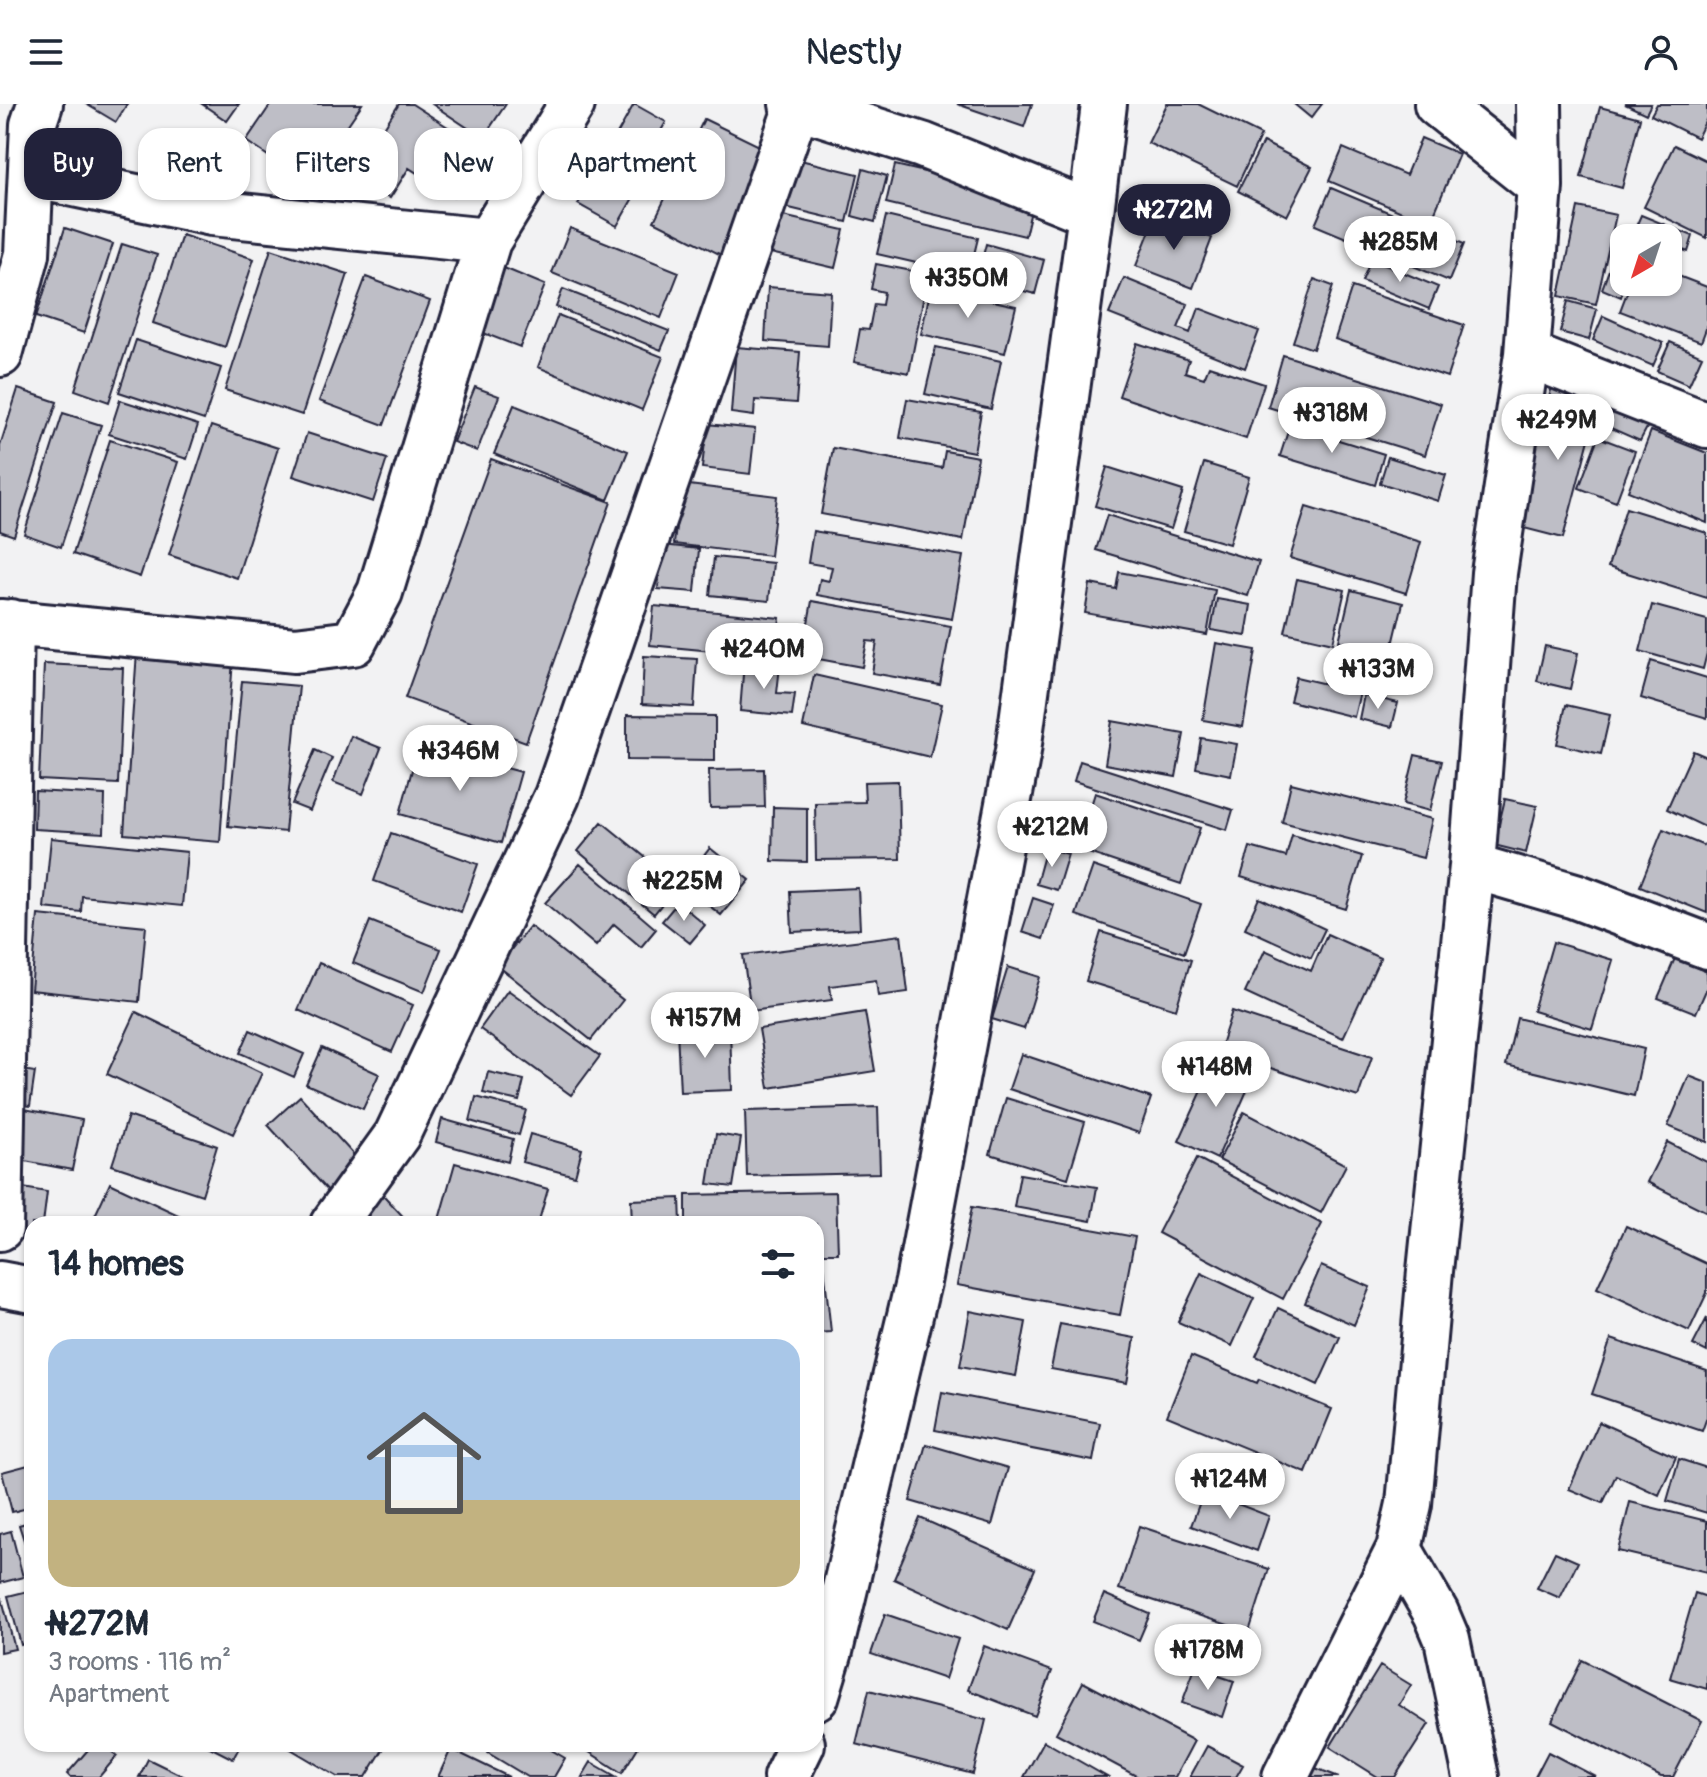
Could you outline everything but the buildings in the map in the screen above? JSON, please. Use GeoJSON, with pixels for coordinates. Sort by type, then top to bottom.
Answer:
{"type":"FeatureCollection","features":[{"type":"Feature","properties":{"kind":"street"},"geometry":{"type":"LineString","coordinates":[[33,128],[40,104]]}},
{"type":"Feature","properties":{"kind":"street"},"geometry":{"type":"LineString","coordinates":[[0,1228],[5,622],[295,650],[353,643],[380,592],[488,241],[572,104]]}},
{"type":"Feature","properties":{"kind":"street"},"geometry":{"type":"LineString","coordinates":[[824,1645],[918,1282],[1018,751],[1104,104]]}},
{"type":"Feature","properties":{"kind":"street"},"geometry":{"type":"LineString","coordinates":[[1437,104],[1540,186]]}},
{"type":"Feature","properties":{"kind":"street"},"geometry":{"type":"LineString","coordinates":[[1285,1777],[1399,1549],[1409,1504],[1472,866],[1494,573],[1527,354],[1540,186],[1539,104]]}},
{"type":"Feature","properties":{"kind":"street"},"geometry":{"type":"LineString","coordinates":[[339,1216],[397,1135],[557,796],[794,105],[922,145],[1091,213]]}},
{"type":"Feature","properties":{"kind":"street"},"geometry":{"type":"LineString","coordinates":[[122,194],[212,213],[488,241]]}},
{"type":"Feature","properties":{"kind":"street"},"geometry":{"type":"LineString","coordinates":[[0,354],[27,254],[30,200]]}},
{"type":"Feature","properties":{"kind":"street"},"geometry":{"type":"LineString","coordinates":[[1527,354],[1707,425]]}},
{"type":"Feature","properties":{"kind":"street"},"geometry":{"type":"LineString","coordinates":[[1472,866],[1575,896],[1707,946]]}},
{"type":"Feature","properties":{"kind":"street"},"geometry":{"type":"LineString","coordinates":[[0,1284],[24,1288]]}},
{"type":"Feature","properties":{"kind":"street"},"geometry":{"type":"LineString","coordinates":[[1399,1549],[1436,1613],[1447,1639],[1476,1777]]}},
{"type":"Feature","properties":{"kind":"street"},"geometry":{"type":"LineString","coordinates":[[786,1777],[798,1752]]}}]}
